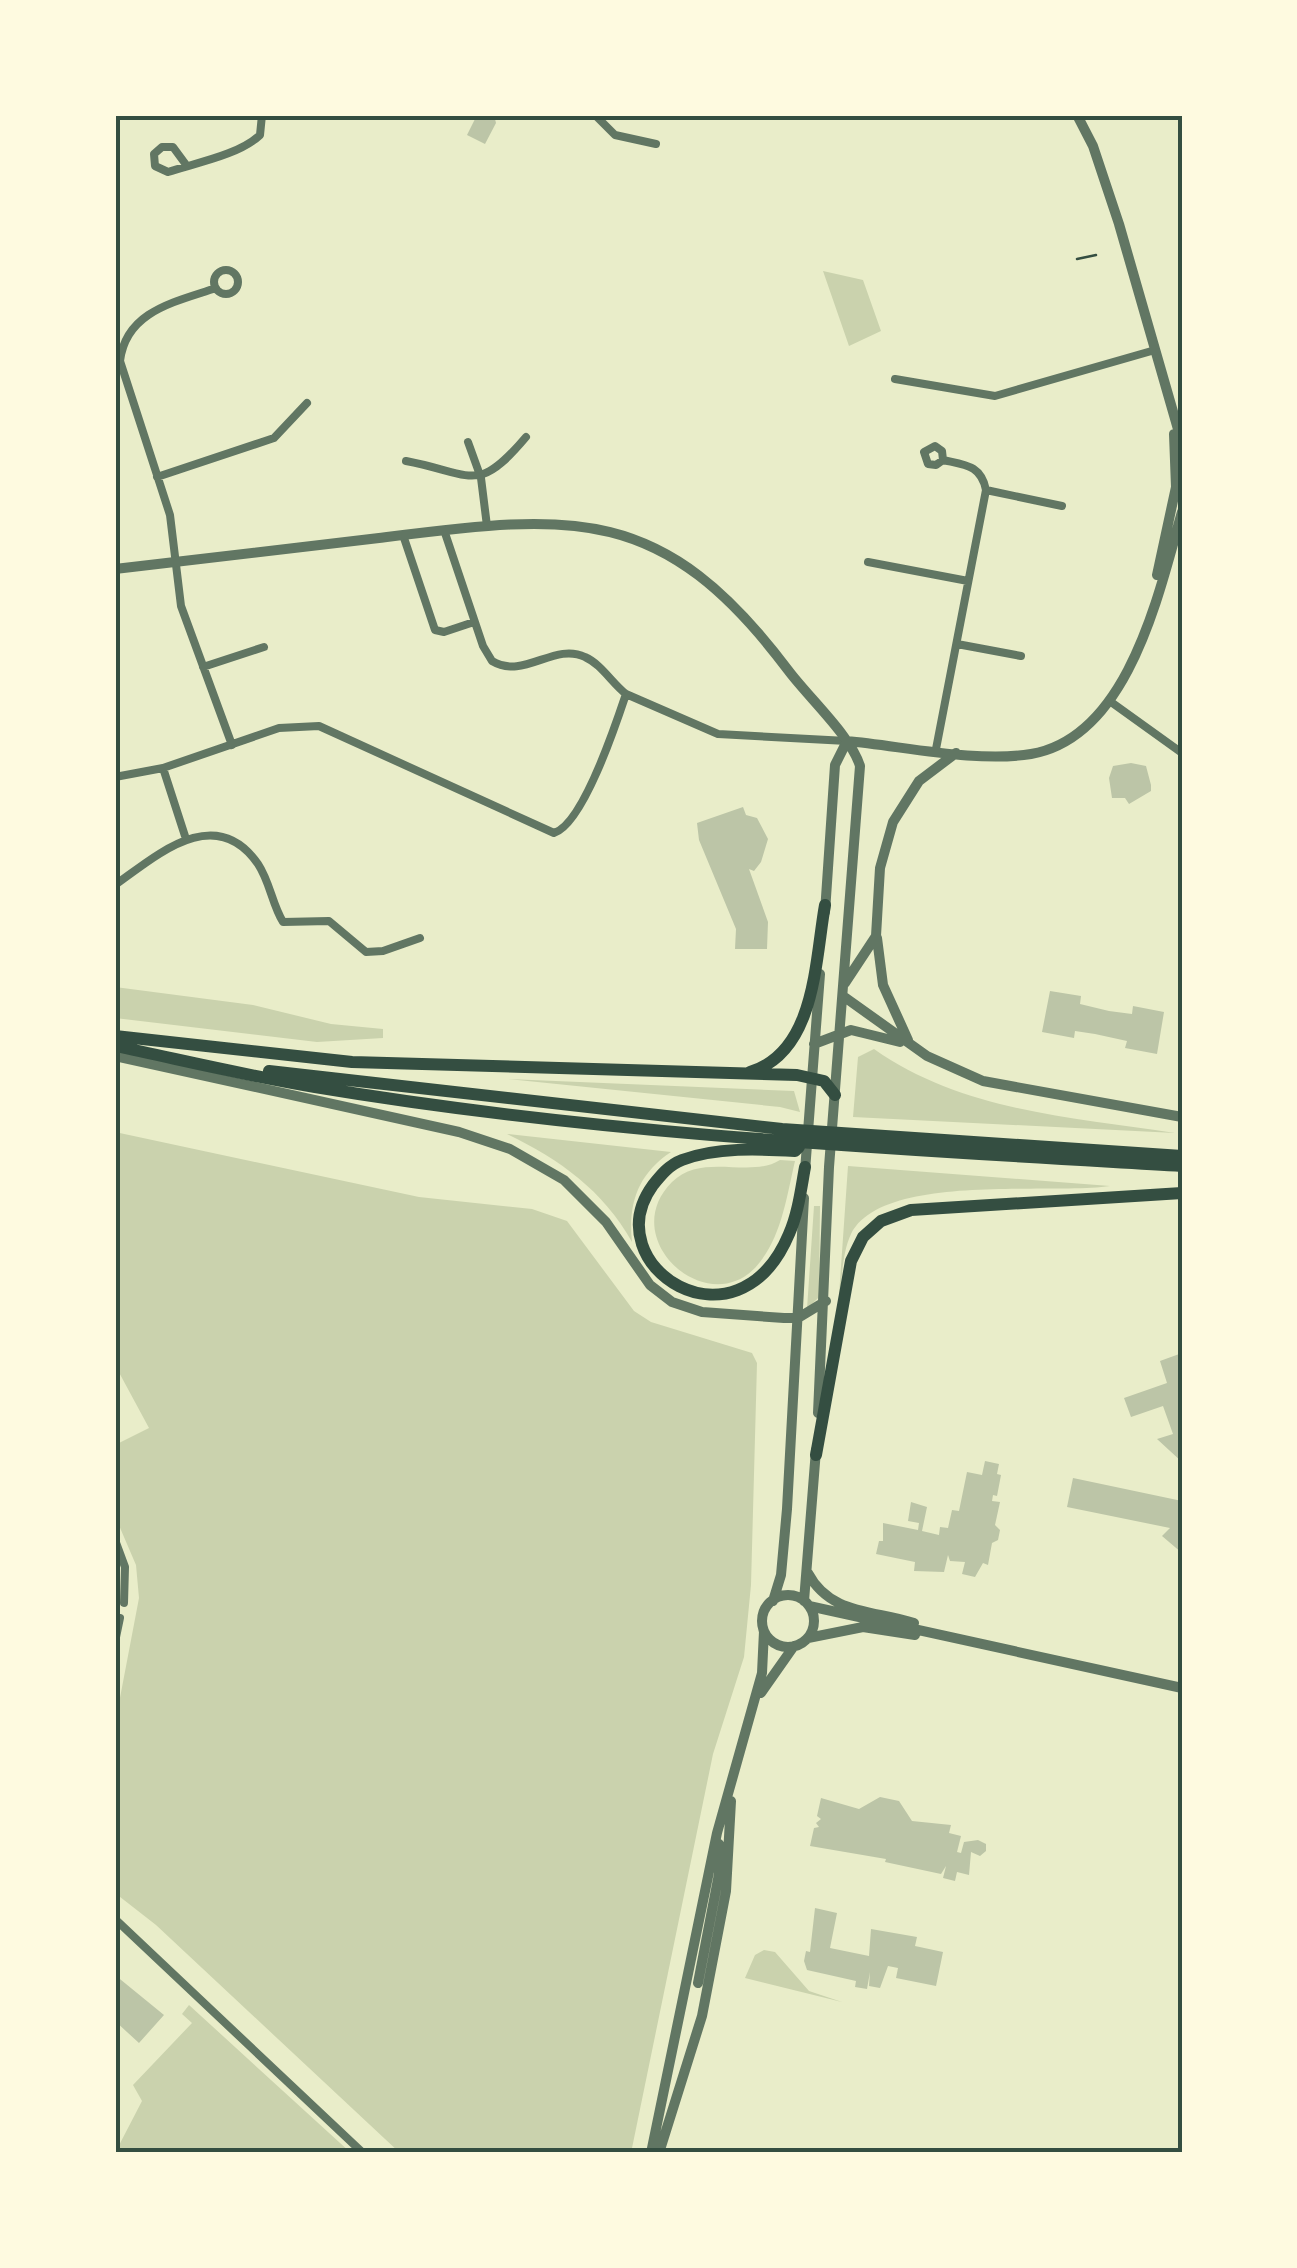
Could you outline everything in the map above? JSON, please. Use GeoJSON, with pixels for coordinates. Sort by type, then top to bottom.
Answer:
{"type":"FeatureCollection","features":[{"type":"Feature","properties":{"kind":"main road"},"geometry":{"type":"LineString","coordinates":[[743,1074],[769,1065],[794,1039],[805,1011],[825,904]]}},
{"type":"Feature","properties":{"kind":"main road"},"geometry":{"type":"LineString","coordinates":[[115,1036],[352,1062],[812,1077],[824,1081],[835,1095]]}},
{"type":"Feature","properties":{"kind":"main road"},"geometry":{"type":"LineString","coordinates":[[115,1046],[156,1055],[804,1143],[864,1142],[1182,1166]]}},
{"type":"Feature","properties":{"kind":"main road"},"geometry":{"type":"LineString","coordinates":[[806,1167],[791,1230],[774,1263],[750,1286],[721,1296],[703,1296],[665,1279],[648,1254],[642,1228],[643,1206],[662,1174],[696,1156],[782,1140],[1182,1156]]}},
{"type":"Feature","properties":{"kind":"main road"},"geometry":{"type":"LineString","coordinates":[[816,1455],[851,1261],[864,1238],[881,1221],[926,1208],[1182,1193]]}},
{"type":"Feature","properties":{"kind":"street"},"geometry":{"type":"LineString","coordinates":[[187,166],[253,142],[262,132],[262,115]]}},
{"type":"Feature","properties":{"kind":"street"},"geometry":{"type":"LineString","coordinates":[[594,115],[614,135],[656,144]]}},
{"type":"Feature","properties":{"kind":"street"},"geometry":{"type":"LineString","coordinates":[[1077,115],[1102,172],[1182,444]]}},
{"type":"Feature","properties":{"kind":"street"},"geometry":{"type":"LineString","coordinates":[[216,288],[144,316],[122,350],[122,375],[170,515],[181,606],[232,745]]}},
{"type":"Feature","properties":{"kind":"street"},"geometry":{"type":"LineString","coordinates":[[895,379],[995,396],[1155,350]]}},
{"type":"Feature","properties":{"kind":"street"},"geometry":{"type":"LineString","coordinates":[[157,477],[274,438],[308,404]]}},
{"type":"Feature","properties":{"kind":"street"},"geometry":{"type":"LineString","coordinates":[[1174,421],[1182,500]]}},
{"type":"Feature","properties":{"kind":"street"},"geometry":{"type":"LineString","coordinates":[[406,461],[480,478],[494,472],[526,436]]}},
{"type":"Feature","properties":{"kind":"street"},"geometry":{"type":"LineString","coordinates":[[468,442],[480,478],[487,526]]}},
{"type":"Feature","properties":{"kind":"street"},"geometry":{"type":"LineString","coordinates":[[936,750],[986,490],[978,470],[942,460]]}},
{"type":"Feature","properties":{"kind":"street"},"geometry":{"type":"LineString","coordinates":[[1148,620],[1179,483]]}},
{"type":"Feature","properties":{"kind":"street"},"geometry":{"type":"LineString","coordinates":[[986,490],[1062,506]]}},
{"type":"Feature","properties":{"kind":"street"},"geometry":{"type":"LineString","coordinates":[[1148,620],[1182,512]]}},
{"type":"Feature","properties":{"kind":"street"},"geometry":{"type":"LineString","coordinates":[[115,569],[487,526],[542,522],[585,526],[639,541],[688,566],[743,611],[847,741],[860,766],[835,1095],[826,1301],[807,1569],[806,1604],[814,1625],[808,1638]]}},
{"type":"Feature","properties":{"kind":"street"},"geometry":{"type":"LineString","coordinates":[[444,530],[487,654],[499,665],[516,667],[577,654],[594,662],[626,694],[718,734],[1014,756],[1047,750],[1078,735],[1111,702],[1168,582],[1182,540]]}},
{"type":"Feature","properties":{"kind":"street"},"geometry":{"type":"LineString","coordinates":[[403,535],[435,630],[444,632],[474,622]]}},
{"type":"Feature","properties":{"kind":"street"},"geometry":{"type":"LineString","coordinates":[[868,562],[968,581]]}},
{"type":"Feature","properties":{"kind":"street"},"geometry":{"type":"LineString","coordinates":[[958,644],[1021,656]]}},
{"type":"Feature","properties":{"kind":"street"},"geometry":{"type":"LineString","coordinates":[[204,667],[264,647]]}},
{"type":"Feature","properties":{"kind":"street"},"geometry":{"type":"LineString","coordinates":[[115,777],[163,768],[290,726],[327,728],[534,827],[556,833],[572,819],[608,746],[626,694]]}},
{"type":"Feature","properties":{"kind":"street"},"geometry":{"type":"LineString","coordinates":[[1111,702],[1182,753]]}},
{"type":"Feature","properties":{"kind":"street"},"geometry":{"type":"LineString","coordinates":[[659,2153],[698,1983],[717,1833],[754,1707],[764,1664],[763,1616],[773,1601],[783,1557],[834,765],[847,741]]}},
{"type":"Feature","properties":{"kind":"street"},"geometry":{"type":"LineString","coordinates":[[912,1047],[887,996],[876,936],[882,852],[894,822],[919,781],[959,752]]}},
{"type":"Feature","properties":{"kind":"street"},"geometry":{"type":"LineString","coordinates":[[163,768],[186,836]]}},
{"type":"Feature","properties":{"kind":"street"},"geometry":{"type":"LineString","coordinates":[[115,884],[186,836],[218,838],[248,853],[260,868],[283,922],[329,921],[352,944],[370,952],[420,938]]}},
{"type":"Feature","properties":{"kind":"street"},"geometry":{"type":"LineString","coordinates":[[844,990],[876,936]]}},
{"type":"Feature","properties":{"kind":"street"},"geometry":{"type":"LineString","coordinates":[[844,990],[912,1047]]}},
{"type":"Feature","properties":{"kind":"street"},"geometry":{"type":"LineString","coordinates":[[814,1044],[840,1031],[877,1034],[983,1081],[1182,1117]]}},
{"type":"Feature","properties":{"kind":"street"},"geometry":{"type":"LineString","coordinates":[[115,1056],[458,1132],[510,1149],[583,1197],[650,1284],[672,1302],[702,1312],[798,1318],[826,1301]]}},
{"type":"Feature","properties":{"kind":"street"},"geometry":{"type":"LineString","coordinates":[[115,1540],[125,1567],[124,1603]]}},
{"type":"Feature","properties":{"kind":"street"},"geometry":{"type":"LineString","coordinates":[[807,1569],[818,1588],[839,1605],[968,1640]]}},
{"type":"Feature","properties":{"kind":"street"},"geometry":{"type":"LineString","coordinates":[[773,1601],[787,1596],[806,1604],[1182,1688]]}},
{"type":"Feature","properties":{"kind":"street"},"geometry":{"type":"LineString","coordinates":[[115,1642],[118,1624]]}},
{"type":"Feature","properties":{"kind":"street"},"geometry":{"type":"LineString","coordinates":[[754,1707],[794,1646],[808,1638],[863,1627],[968,1640]]}},
{"type":"Feature","properties":{"kind":"street"},"geometry":{"type":"LineString","coordinates":[[764,1631],[776,1644],[794,1646]]}},
{"type":"Feature","properties":{"kind":"street"},"geometry":{"type":"LineString","coordinates":[[651,2153],[726,1891],[732,1775]]}},
{"type":"Feature","properties":{"kind":"street"},"geometry":{"type":"LineString","coordinates":[[115,1920],[363,2153]]}},
{"type":"Feature","properties":{"kind":"path"},"geometry":{"type":"LineString","coordinates":[[1077,259],[1096,255]]}},
{"type":"Feature","properties":{"kind":"green space"},"geometry":{"type":"Polygon","coordinates":[[[823,271],[863,280],[881,331],[849,346],[823,271]]]}},
{"type":"Feature","properties":{"kind":"green space"},"geometry":{"type":"Polygon","coordinates":[[[115,987],[253,1005],[331,1024],[383,1029],[383,1038],[317,1042],[115,1018],[115,987]]]}},
{"type":"Feature","properties":{"kind":"green space"},"geometry":{"type":"Polygon","coordinates":[[[874,1049],[908,1070],[980,1099],[1057,1116],[1175,1133],[853,1117],[858,1057],[874,1049]]]}},
{"type":"Feature","properties":{"kind":"green space"},"geometry":{"type":"Polygon","coordinates":[[[507,1079],[794,1091],[800,1112],[780,1107],[507,1079]]]}},
{"type":"Feature","properties":{"kind":"green space"},"geometry":{"type":"Polygon","coordinates":[[[115,1132],[419,1197],[532,1209],[567,1221],[634,1311],[651,1322],[752,1353],[757,1363],[751,1585],[744,1657],[713,1754],[631,2153],[400,2153],[156,1925],[115,1893],[115,1724],[139,1598],[136,1565],[115,1516],[115,1445],[149,1428],[115,1365],[115,1132]]]}},
{"type":"Feature","properties":{"kind":"green space"},"geometry":{"type":"Polygon","coordinates":[[[507,1134],[671,1152],[650,1170],[638,1191],[632,1215],[632,1242],[608,1207],[578,1178],[507,1134]]]}},
{"type":"Feature","properties":{"kind":"green space"},"geometry":{"type":"Polygon","coordinates":[[[780,1160],[795,1161],[779,1227],[760,1262],[740,1279],[718,1284],[696,1280],[676,1267],[662,1249],[655,1228],[657,1205],[672,1182],[697,1169],[755,1167],[780,1160]]]}},
{"type":"Feature","properties":{"kind":"green space"},"geometry":{"type":"Polygon","coordinates":[[[848,1166],[1110,1186],[970,1190],[896,1202],[869,1215],[851,1234],[838,1310],[848,1166]]]}},
{"type":"Feature","properties":{"kind":"green space"},"geometry":{"type":"Polygon","coordinates":[[[814,1206],[820,1206],[819,1297],[807,1309],[814,1206]]]}},
{"type":"Feature","properties":{"kind":"green space"},"geometry":{"type":"Polygon","coordinates":[[[764,1950],[775,1952],[809,1991],[842,2002],[745,1978],[755,1955],[764,1950]]]}},
{"type":"Feature","properties":{"kind":"green space"},"geometry":{"type":"Polygon","coordinates":[[[189,2005],[351,2153],[115,2153],[142,2101],[133,2085],[192,2023],[182,2014],[189,2005]]]}},
{"type":"Feature","properties":{"kind":"building"},"geometry":{"type":"Polygon","coordinates":[[[477,115],[494,115],[496,123],[485,144],[467,135],[477,115]]]}},
{"type":"Feature","properties":{"kind":"building"},"geometry":{"type":"Polygon","coordinates":[[[1113,766],[1146,766],[1151,791],[1129,804],[1125,798],[1112,798],[1109,778],[1113,766]]]}},
{"type":"Feature","properties":{"kind":"building"},"geometry":{"type":"Polygon","coordinates":[[[743,807],[746,815],[757,818],[768,839],[761,862],[754,871],[749,869],[768,922],[767,949],[735,949],[736,929],[699,840],[697,823],[743,807]]]}},
{"type":"Feature","properties":{"kind":"building"},"geometry":{"type":"Polygon","coordinates":[[[1050,991],[1081,996],[1080,1004],[1109,1011],[1132,1014],[1133,1006],[1164,1012],[1157,1054],[1125,1048],[1127,1041],[1095,1034],[1075,1031],[1074,1038],[1042,1032],[1050,991]]]}},
{"type":"Feature","properties":{"kind":"building"},"geometry":{"type":"Polygon","coordinates":[[[1182,1353],[1182,1462],[1157,1439],[1173,1434],[1163,1406],[1131,1417],[1124,1398],[1167,1383],[1160,1361],[1182,1353]]]}},
{"type":"Feature","properties":{"kind":"building"},"geometry":{"type":"Polygon","coordinates":[[[985,1461],[999,1464],[997,1474],[1001,1475],[997,1496],[993,1495],[992,1501],[1000,1502],[995,1525],[1000,1530],[998,1540],[992,1543],[988,1565],[983,1563],[975,1577],[962,1574],[965,1562],[950,1561],[948,1555],[944,1572],[914,1571],[915,1562],[876,1554],[879,1541],[883,1541],[883,1523],[918,1530],[919,1523],[908,1521],[911,1502],[927,1507],[922,1531],[939,1535],[940,1527],[948,1528],[952,1510],[959,1511],[967,1472],[982,1475],[985,1461]]]}},
{"type":"Feature","properties":{"kind":"building"},"geometry":{"type":"Polygon","coordinates":[[[1073,1478],[1182,1501],[1182,1553],[1162,1536],[1170,1528],[1067,1507],[1073,1478]]]}},
{"type":"Feature","properties":{"kind":"building"},"geometry":{"type":"Polygon","coordinates":[[[880,1797],[899,1801],[912,1821],[951,1825],[949,1833],[961,1836],[957,1852],[961,1853],[964,1842],[978,1840],[986,1844],[986,1851],[980,1856],[971,1852],[969,1875],[957,1872],[955,1881],[943,1878],[946,1866],[941,1874],[885,1862],[886,1859],[810,1846],[814,1828],[819,1827],[816,1823],[821,1819],[817,1816],[821,1798],[859,1809],[880,1797]]]}},
{"type":"Feature","properties":{"kind":"building"},"geometry":{"type":"Polygon","coordinates":[[[815,1908],[837,1913],[830,1948],[869,1956],[871,1929],[917,1937],[915,1946],[943,1952],[936,1986],[896,1978],[898,1968],[888,1966],[880,1988],[869,1986],[870,1972],[867,1989],[855,1987],[856,1981],[807,1970],[804,1961],[806,1951],[810,1952],[815,1908]]]}},
{"type":"Feature","properties":{"kind":"building"},"geometry":{"type":"Polygon","coordinates":[[[115,1975],[164,2015],[139,2043],[115,2021],[115,1975]]]}}]}
